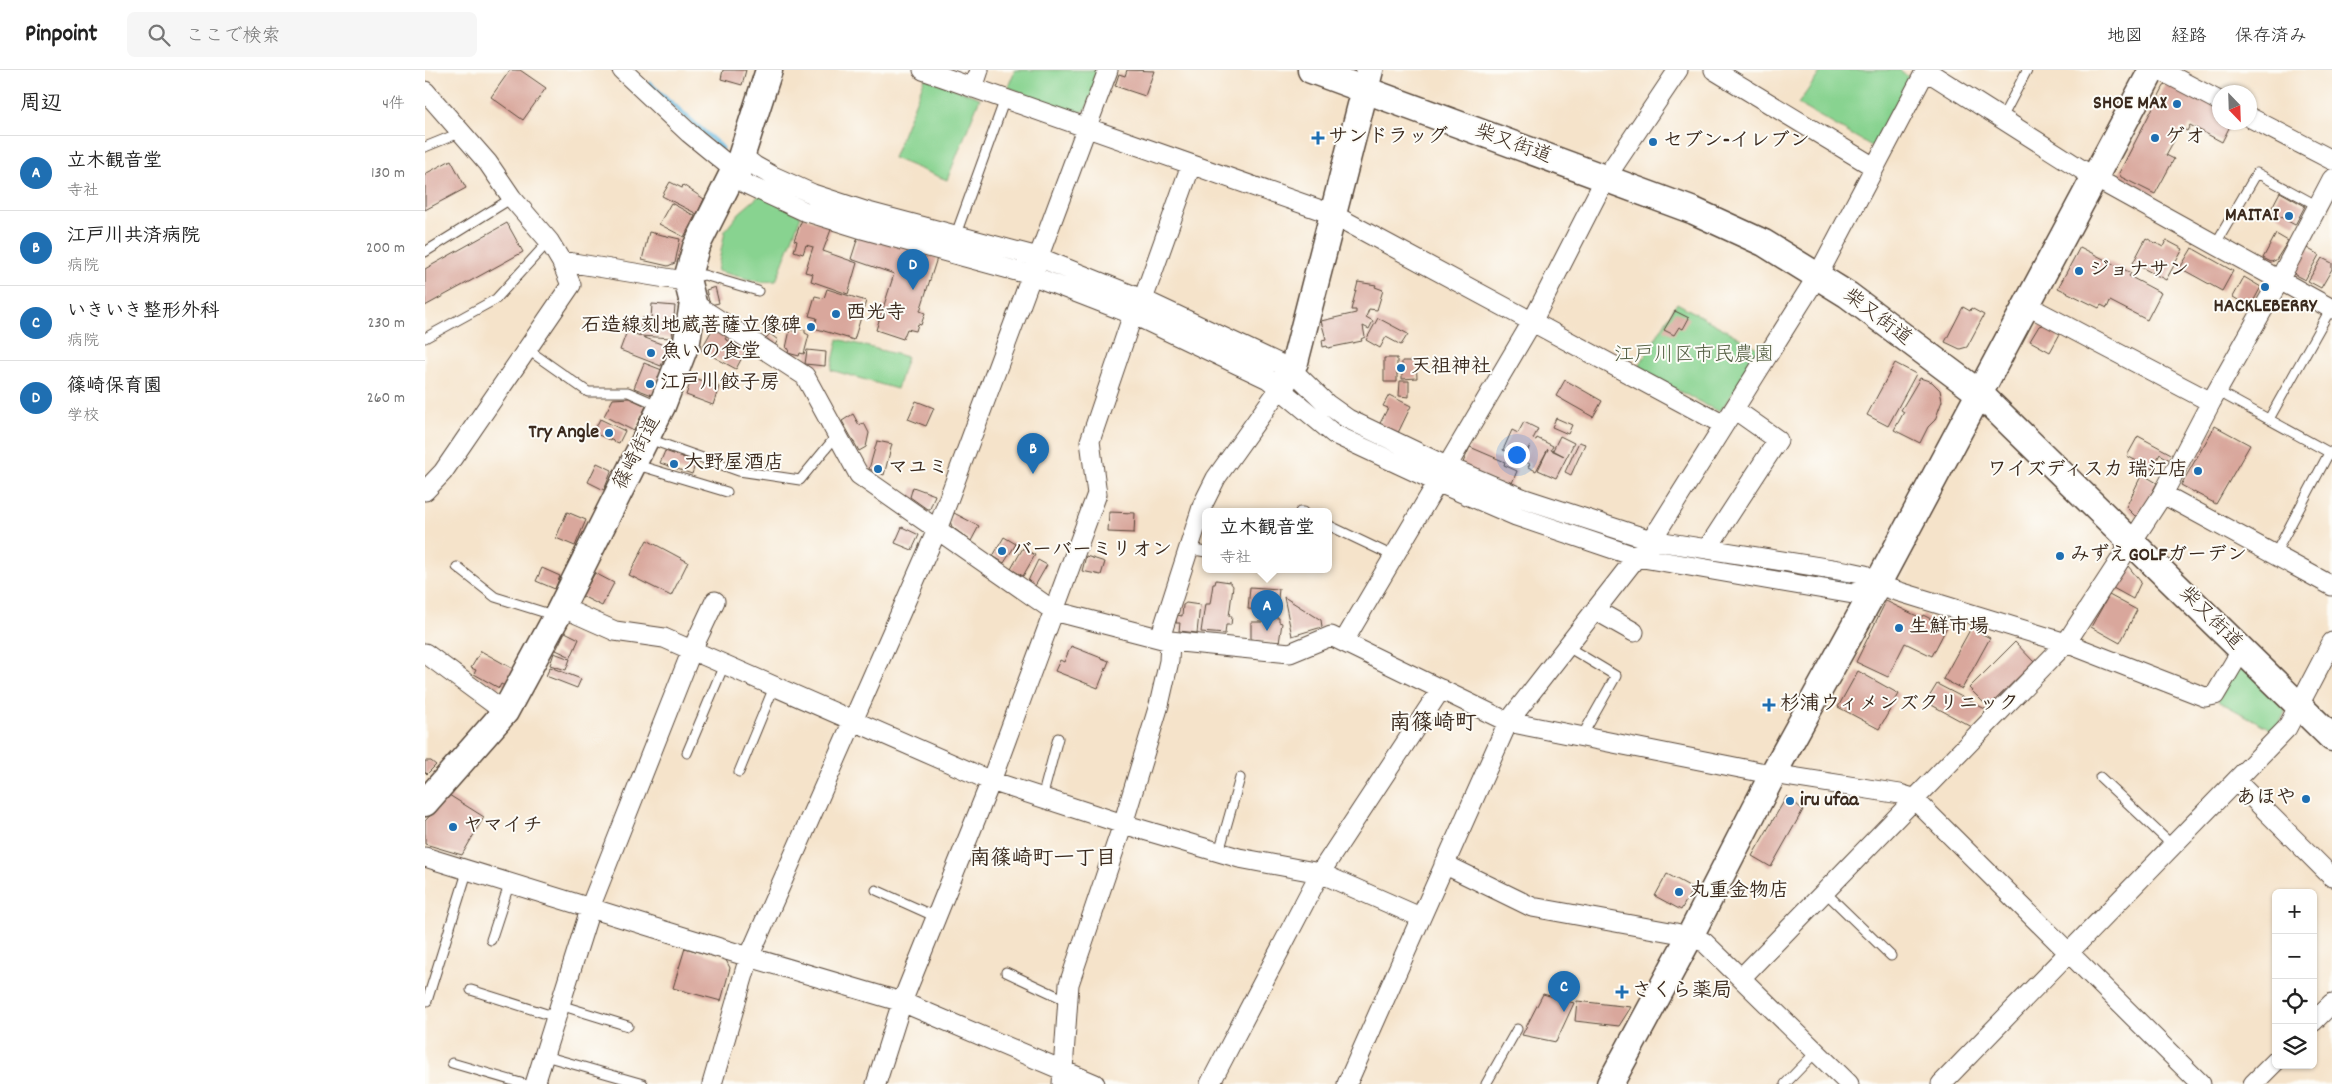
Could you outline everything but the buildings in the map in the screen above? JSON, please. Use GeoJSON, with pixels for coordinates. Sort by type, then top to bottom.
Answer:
{"type":"FeatureCollection","features":[{"type":"Feature","properties":{"kind":"street"},"geometry":{"type":"LineString","coordinates":[[621,70],[689,133],[738,162],[755,166],[813,194],[868,212],[956,234],[1138,307],[1285,380],[1441,474],[1516,516],[1637,557],[1853,594],[1877,586]]}},
{"type":"Feature","properties":{"kind":"street","name":"篠崎街道"},"geometry":{"type":"LineString","coordinates":[[425,803],[505,712],[559,611],[646,438],[687,341],[690,291],[696,247],[738,162],[769,70]]}},
{"type":"Feature","properties":{"kind":"street"},"geometry":{"type":"LineString","coordinates":[[923,70],[1332,214],[1532,322],[1777,440],[1707,549]]}},
{"type":"Feature","properties":{"kind":"street"},"geometry":{"type":"LineString","coordinates":[[973,88],[979,70]]}},
{"type":"Feature","properties":{"kind":"street"},"geometry":{"type":"LineString","coordinates":[[712,1084],[749,957],[851,721],[937,530],[1108,70]]}},
{"type":"Feature","properties":{"kind":"street","name":"柴又街道"},"geometry":{"type":"LineString","coordinates":[[1311,70],[1367,80],[1605,179],[1694,211],[1764,243],[1818,275],[1848,295],[1979,393],[2332,738]]}},
{"type":"Feature","properties":{"kind":"street"},"geometry":{"type":"LineString","coordinates":[[1344,641],[1532,322],[1605,179],[1678,70]]}},
{"type":"Feature","properties":{"kind":"street"},"geometry":{"type":"LineString","coordinates":[[1714,70],[1874,167]]}},
{"type":"Feature","properties":{"kind":"street"},"geometry":{"type":"LineString","coordinates":[[1347,1084],[1508,722],[1651,540],[1818,275],[1926,70],[2095,178],[2332,309]]}},
{"type":"Feature","properties":{"kind":"street"},"geometry":{"type":"LineString","coordinates":[[1610,1084],[1690,936],[1773,774],[1877,586],[2152,70]]}},
{"type":"Feature","properties":{"kind":"street"},"geometry":{"type":"LineString","coordinates":[[2160,70],[2212,97]]}},
{"type":"Feature","properties":{"kind":"street"},"geometry":{"type":"LineString","coordinates":[[1202,508],[1216,478],[1285,380],[1295,362],[1367,80]]}},
{"type":"Feature","properties":{"kind":"street"},"geometry":{"type":"LineString","coordinates":[[425,91],[488,163],[512,198],[549,241],[561,261],[571,285],[443,472],[425,492]]}},
{"type":"Feature","properties":{"kind":"street"},"geometry":{"type":"LineString","coordinates":[[2257,121],[2332,160]]}},
{"type":"Feature","properties":{"kind":"street"},"geometry":{"type":"LineString","coordinates":[[738,162],[746,184],[804,211],[859,228],[1034,266]]}},
{"type":"Feature","properties":{"kind":"street"},"geometry":{"type":"LineString","coordinates":[[876,1084],[902,1002],[991,781],[1097,494],[1090,440],[1191,165]]}},
{"type":"Feature","properties":{"kind":"street"},"geometry":{"type":"LineString","coordinates":[[1742,977],[1913,798],[2065,643],[2163,494],[2332,179]]}},
{"type":"Feature","properties":{"kind":"street"},"geometry":{"type":"LineString","coordinates":[[561,261],[678,280],[690,291],[805,376],[859,476],[1054,611],[1165,640],[1290,652],[1331,636],[1508,722],[1773,774],[1899,794],[1913,798],[2201,1084]]}},
{"type":"Feature","properties":{"kind":"street"},"geometry":{"type":"LineString","coordinates":[[2026,305],[2214,396]]}},
{"type":"Feature","properties":{"kind":"street"},"geometry":{"type":"LineString","coordinates":[[1441,474],[1651,540],[1865,575],[1877,586],[2065,643],[2205,697],[2215,695],[2241,650]]}},
{"type":"Feature","properties":{"kind":"street"},"geometry":{"type":"LineString","coordinates":[[2163,494],[2332,586]]}},
{"type":"Feature","properties":{"kind":"street"},"geometry":{"type":"LineString","coordinates":[[1063,1077],[1069,984],[1123,824],[1159,705],[1169,660],[1165,640],[1197,550],[1202,512]]}},
{"type":"Feature","properties":{"kind":"street"},"geometry":{"type":"LineString","coordinates":[[535,1084],[591,907],[692,650],[715,601]]}},
{"type":"Feature","properties":{"kind":"street"},"geometry":{"type":"LineString","coordinates":[[1595,610],[1634,632]]}},
{"type":"Feature","properties":{"kind":"street"},"geometry":{"type":"LineString","coordinates":[[559,611],[615,631],[664,638],[991,781],[1042,799],[1239,858],[1320,873],[1420,917]]}},
{"type":"Feature","properties":{"kind":"street"},"geometry":{"type":"LineString","coordinates":[[1941,1084],[2287,728],[2297,704],[2332,642]]}},
{"type":"Feature","properties":{"kind":"street"},"geometry":{"type":"LineString","coordinates":[[425,653],[505,712]]}},
{"type":"Feature","properties":{"kind":"street"},"geometry":{"type":"LineString","coordinates":[[1210,1084],[1320,873],[1441,688]]}},
{"type":"Feature","properties":{"kind":"street"},"geometry":{"type":"LineString","coordinates":[[2236,781],[2332,877]]}},
{"type":"Feature","properties":{"kind":"street"},"geometry":{"type":"LineString","coordinates":[[425,856],[749,957],[902,1002],[1063,1077],[1095,1084]]}},
{"type":"Feature","properties":{"kind":"street"},"geometry":{"type":"LineString","coordinates":[[1444,864],[1532,907],[1690,936],[1704,942],[1742,977],[1848,1084]]}},
{"type":"Feature","properties":{"kind":"street"},"geometry":{"type":"LineString","coordinates":[[2317,1018],[2332,1003]]}},
{"type":"Feature","properties":{"kind":"street"},"geometry":{"type":"LineString","coordinates":[[2253,1084],[2272,1065]]}},
{"type":"Feature","properties":{"kind":"lane"},"geometry":{"type":"LineString","coordinates":[[2002,118],[2027,70]]}},
{"type":"Feature","properties":{"kind":"lane"},"geometry":{"type":"LineString","coordinates":[[956,234],[1005,99]]}},
{"type":"Feature","properties":{"kind":"lane"},"geometry":{"type":"LineString","coordinates":[[425,147],[462,132]]}},
{"type":"Feature","properties":{"kind":"lane"},"geometry":{"type":"LineString","coordinates":[[2215,246],[2257,173],[2318,206]]}},
{"type":"Feature","properties":{"kind":"lane"},"geometry":{"type":"LineString","coordinates":[[425,252],[512,198]]}},
{"type":"Feature","properties":{"kind":"lane"},"geometry":{"type":"LineString","coordinates":[[425,338],[496,299],[549,241]]}},
{"type":"Feature","properties":{"kind":"lane"},"geometry":{"type":"LineString","coordinates":[[690,291],[704,276],[758,291]]}},
{"type":"Feature","properties":{"kind":"lane"},"geometry":{"type":"LineString","coordinates":[[2269,420],[2332,309]]}},
{"type":"Feature","properties":{"kind":"lane"},"geometry":{"type":"LineString","coordinates":[[527,349],[588,392],[628,392],[661,406]]}},
{"type":"Feature","properties":{"kind":"lane"},"geometry":{"type":"LineString","coordinates":[[2214,396],[2269,420],[2331,453],[2275,554]]}},
{"type":"Feature","properties":{"kind":"lane"},"geometry":{"type":"LineString","coordinates":[[646,438],[739,472],[801,480],[837,434]]}},
{"type":"Feature","properties":{"kind":"lane"},"geometry":{"type":"LineString","coordinates":[[633,464],[727,492]]}},
{"type":"Feature","properties":{"kind":"lane"},"geometry":{"type":"LineString","coordinates":[[1332,527],[1393,556]]}},
{"type":"Feature","properties":{"kind":"lane"},"geometry":{"type":"LineString","coordinates":[[457,567],[495,597],[559,611]]}},
{"type":"Feature","properties":{"kind":"lane"},"geometry":{"type":"LineString","coordinates":[[1566,646],[1616,676],[1582,736]]}},
{"type":"Feature","properties":{"kind":"lane"},"geometry":{"type":"LineString","coordinates":[[687,753],[724,664]]}},
{"type":"Feature","properties":{"kind":"lane"},"geometry":{"type":"LineString","coordinates":[[739,772],[774,687]]}},
{"type":"Feature","properties":{"kind":"lane"},"geometry":{"type":"LineString","coordinates":[[1042,799],[1058,738]]}},
{"type":"Feature","properties":{"kind":"lane"},"geometry":{"type":"LineString","coordinates":[[2100,777],[2172,845]]}},
{"type":"Feature","properties":{"kind":"lane"},"geometry":{"type":"LineString","coordinates":[[1219,852],[1241,778]]}},
{"type":"Feature","properties":{"kind":"lane"},"geometry":{"type":"LineString","coordinates":[[427,1001],[469,869]]}},
{"type":"Feature","properties":{"kind":"lane"},"geometry":{"type":"LineString","coordinates":[[491,940],[510,882]]}},
{"type":"Feature","properties":{"kind":"lane"},"geometry":{"type":"LineString","coordinates":[[876,890],[936,917]]}},
{"type":"Feature","properties":{"kind":"lane"},"geometry":{"type":"LineString","coordinates":[[1824,891],[1891,956]]}},
{"type":"Feature","properties":{"kind":"lane"},"geometry":{"type":"LineString","coordinates":[[1006,972],[1068,1001]]}},
{"type":"Feature","properties":{"kind":"lane"},"geometry":{"type":"LineString","coordinates":[[471,990],[628,1026]]}},
{"type":"Feature","properties":{"kind":"lane"},"geometry":{"type":"LineString","coordinates":[[1487,1084],[1517,1029]]}},
{"type":"Feature","properties":{"kind":"lane"},"geometry":{"type":"LineString","coordinates":[[1785,1084],[1816,1052]]}},
{"type":"Feature","properties":{"kind":"lane"},"geometry":{"type":"LineString","coordinates":[[545,1056],[643,1084]]}},
{"type":"Feature","properties":{"kind":"lane"},"geometry":{"type":"LineString","coordinates":[[452,1063],[524,1084]]}},
{"type":"Feature","properties":{"kind":"green space"},"geometry":{"type":"Polygon","coordinates":[[[1015,70],[1100,70],[1086,110],[1074,114],[1008,87],[1015,70]]]}},
{"type":"Feature","properties":{"kind":"green space"},"geometry":{"type":"Polygon","coordinates":[[[1822,70],[1900,70],[1911,79],[1877,149],[1798,104],[1822,70]]]}},
{"type":"Feature","properties":{"kind":"green space"},"geometry":{"type":"Polygon","coordinates":[[[925,78],[980,98],[947,180],[893,158],[925,78]]]}},
{"type":"Feature","properties":{"kind":"green space"},"geometry":{"type":"Polygon","coordinates":[[[760,195],[801,216],[776,281],[760,282],[717,271],[725,231],[739,213],[760,195]]]}},
{"type":"Feature","properties":{"kind":"green space","name":"江戸川区市民農園"},"geometry":{"type":"Polygon","coordinates":[[[1677,303],[1761,350],[1722,409],[1717,411],[1637,369],[1677,303]]]}},
{"type":"Feature","properties":{"kind":"green space"},"geometry":{"type":"Polygon","coordinates":[[[838,339],[907,357],[897,389],[831,370],[838,339]]]}},
{"type":"Feature","properties":{"kind":"green space"},"geometry":{"type":"Polygon","coordinates":[[[2240,662],[2284,707],[2285,712],[2276,732],[2218,701],[2240,662]]]}},
{"type":"Feature","properties":{"kind":"waterway"},"geometry":{"type":"LineString","coordinates":[[650,84],[722,148]]}},
{"type":"Feature","properties":{"kind":"waterway"},"geometry":{"type":"LineString","coordinates":[[747,171],[765,182]]}},
{"type":"Feature","properties":{"kind":"waterway"},"geometry":{"type":"LineString","coordinates":[[997,256],[1018,262]]}},
{"type":"Feature","properties":{"kind":"waterway"},"geometry":{"type":"LineString","coordinates":[[1322,411],[1339,423]]}},
{"type":"Feature","properties":{"kind":"waterway"},"geometry":{"type":"LineString","coordinates":[[1559,521],[1597,532]]}},
{"type":"Feature","properties":{"kind":"waterway"},"geometry":{"type":"LineString","coordinates":[[1784,571],[1849,583]]}},
{"type":"Feature","properties":{"kind":"place","name":"SHOE MAX"},"geometry":{"type":"Point","coordinates":[2177,104]}},
{"type":"Feature","properties":{"kind":"place","name":"サンドラッグ"},"geometry":{"type":"Point","coordinates":[1318,138]}},
{"type":"Feature","properties":{"kind":"place","name":"ゲオ"},"geometry":{"type":"Point","coordinates":[2155,138]}},
{"type":"Feature","properties":{"kind":"place","name":"セブン-イレブン"},"geometry":{"type":"Point","coordinates":[1653,142]}},
{"type":"Feature","properties":{"kind":"place","name":"MAITAI"},"geometry":{"type":"Point","coordinates":[2289,216]}},
{"type":"Feature","properties":{"kind":"place","name":"ジョナサン"},"geometry":{"type":"Point","coordinates":[2079,271]}},
{"type":"Feature","properties":{"kind":"place","name":"HACKLEBERRY"},"geometry":{"type":"Point","coordinates":[2265,287]}},
{"type":"Feature","properties":{"kind":"place","name":"篠崎保育園"},"geometry":{"type":"Point","coordinates":[913,290]}},
{"type":"Feature","properties":{"kind":"place","name":"西光寺"},"geometry":{"type":"Point","coordinates":[836,314]}},
{"type":"Feature","properties":{"kind":"place","name":"石造線刻地蔵菩薩立像碑"},"geometry":{"type":"Point","coordinates":[811,327]}},
{"type":"Feature","properties":{"kind":"place","name":"魚いの食堂"},"geometry":{"type":"Point","coordinates":[651,353]}},
{"type":"Feature","properties":{"kind":"place","name":"天祖神社"},"geometry":{"type":"Point","coordinates":[1401,368]}},
{"type":"Feature","properties":{"kind":"place","name":"江戸川餃子房"},"geometry":{"type":"Point","coordinates":[650,384]}},
{"type":"Feature","properties":{"kind":"place","name":"Try Angle"},"geometry":{"type":"Point","coordinates":[609,433]}},
{"type":"Feature","properties":{"kind":"place","name":"大野屋酒店"},"geometry":{"type":"Point","coordinates":[674,464]}},
{"type":"Feature","properties":{"kind":"place","name":"マユミ"},"geometry":{"type":"Point","coordinates":[878,469]}},
{"type":"Feature","properties":{"kind":"place","name":"ワイズディスカ 瑞江店"},"geometry":{"type":"Point","coordinates":[2198,471]}},
{"type":"Feature","properties":{"kind":"place","name":"江戸川共済病院"},"geometry":{"type":"Point","coordinates":[1033,474]}},
{"type":"Feature","properties":{"kind":"place","name":"バーバーミリオン"},"geometry":{"type":"Point","coordinates":[1002,551]}},
{"type":"Feature","properties":{"kind":"place","name":"みずえGOLFガーデン"},"geometry":{"type":"Point","coordinates":[2060,556]}},
{"type":"Feature","properties":{"kind":"place","name":"生鮮市場"},"geometry":{"type":"Point","coordinates":[1899,628]}},
{"type":"Feature","properties":{"kind":"place","name":"立木観音堂"},"geometry":{"type":"Point","coordinates":[1267,631]}},
{"type":"Feature","properties":{"kind":"place","name":"杉浦ウィメンズクリニック"},"geometry":{"type":"Point","coordinates":[1769,705]}},
{"type":"Feature","properties":{"kind":"place","name":"あほや"},"geometry":{"type":"Point","coordinates":[2306,799]}},
{"type":"Feature","properties":{"kind":"place","name":"iru ufaa"},"geometry":{"type":"Point","coordinates":[1790,801]}},
{"type":"Feature","properties":{"kind":"place","name":"ヤマイチ"},"geometry":{"type":"Point","coordinates":[453,827]}},
{"type":"Feature","properties":{"kind":"place","name":"丸重金物店"},"geometry":{"type":"Point","coordinates":[1679,892]}},
{"type":"Feature","properties":{"kind":"place","name":"さくら薬局"},"geometry":{"type":"Point","coordinates":[1622,992]}},
{"type":"Feature","properties":{"kind":"place","name":"いきいき整形外科"},"geometry":{"type":"Point","coordinates":[1564,1012]}},
{"type":"Feature","properties":{"kind":"district","name":"南篠崎町"},"geometry":{"type":"Point","coordinates":[1433,724]}},
{"type":"Feature","properties":{"kind":"district","name":"南篠崎町一丁目"},"geometry":{"type":"Point","coordinates":[1043,860]}}]}
